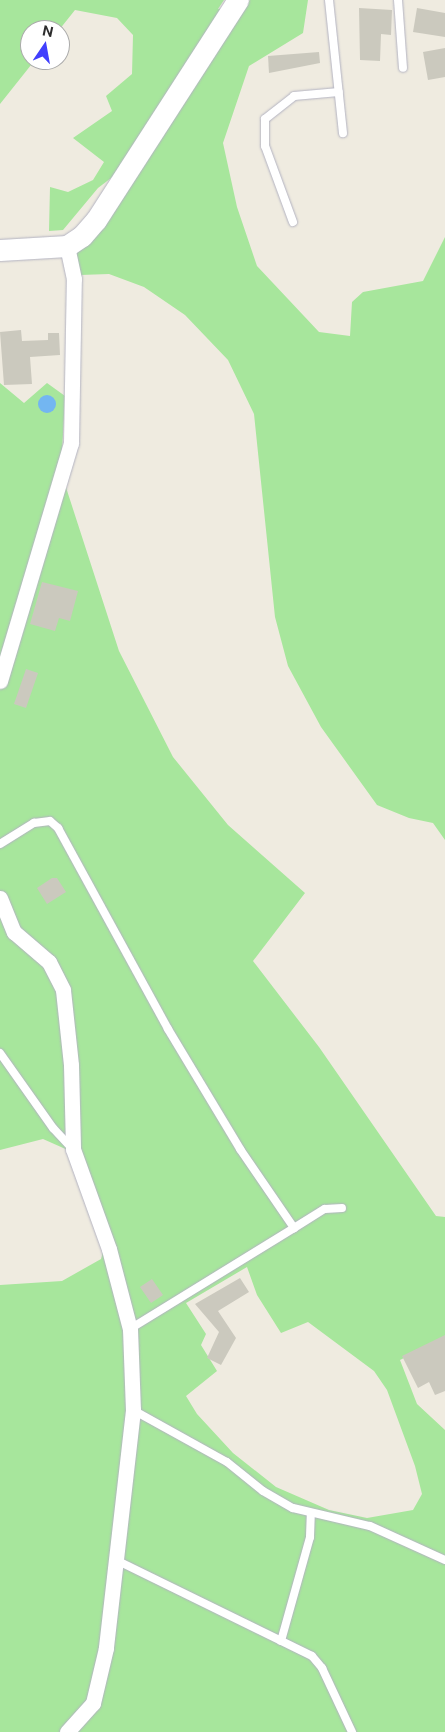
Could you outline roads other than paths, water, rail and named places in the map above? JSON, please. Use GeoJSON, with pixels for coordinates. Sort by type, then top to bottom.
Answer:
{"type":"FeatureCollection","features":[{"type":"Feature","properties":{"kind":"street"},"geometry":{"type":"LineString","coordinates":[[0,250],[67,246],[96,220],[238,0]]}},
{"type":"Feature","properties":{"kind":"street"},"geometry":{"type":"LineString","coordinates":[[0,681],[71,443],[74,279],[67,246]]}},
{"type":"Feature","properties":{"kind":"street"},"geometry":{"type":"LineString","coordinates":[[0,898],[14,932],[49,962],[63,990],[71,1065],[73,1149],[109,1248],[130,1329],[133,1410],[99,1690],[93,1703],[67,1732]]}},
{"type":"Feature","properties":{"kind":"lane"},"geometry":{"type":"LineString","coordinates":[[330,0],[343,133]]}},
{"type":"Feature","properties":{"kind":"lane"},"geometry":{"type":"LineString","coordinates":[[398,0],[403,68]]}},
{"type":"Feature","properties":{"kind":"lane"},"geometry":{"type":"LineString","coordinates":[[293,222],[264,146],[265,119],[294,96],[339,92]]}},
{"type":"Feature","properties":{"kind":"lane"},"geometry":{"type":"LineString","coordinates":[[0,844],[34,823],[50,821],[58,828],[168,1029],[240,1149],[294,1228]]}},
{"type":"Feature","properties":{"kind":"lane"},"geometry":{"type":"LineString","coordinates":[[0,1053],[53,1128],[73,1149]]}},
{"type":"Feature","properties":{"kind":"lane"},"geometry":{"type":"LineString","coordinates":[[130,1329],[326,1209],[342,1208]]}},
{"type":"Feature","properties":{"kind":"lane"},"geometry":{"type":"LineString","coordinates":[[133,1410],[227,1462],[263,1491],[311,1514],[370,1526],[445,1560]]}},
{"type":"Feature","properties":{"kind":"lane"},"geometry":{"type":"LineString","coordinates":[[281,1641],[310,1537],[311,1514]]}},
{"type":"Feature","properties":{"kind":"lane"},"geometry":{"type":"LineString","coordinates":[[116,1560],[312,1656],[322,1668],[352,1732]]}},
{"type":"Feature","properties":{"kind":"water"},"geometry":{"type":"Polygon","coordinates":[[[43,395],[51,395],[56,400],[54,411],[43,413],[38,408],[38,400],[43,395]]]}}]}
